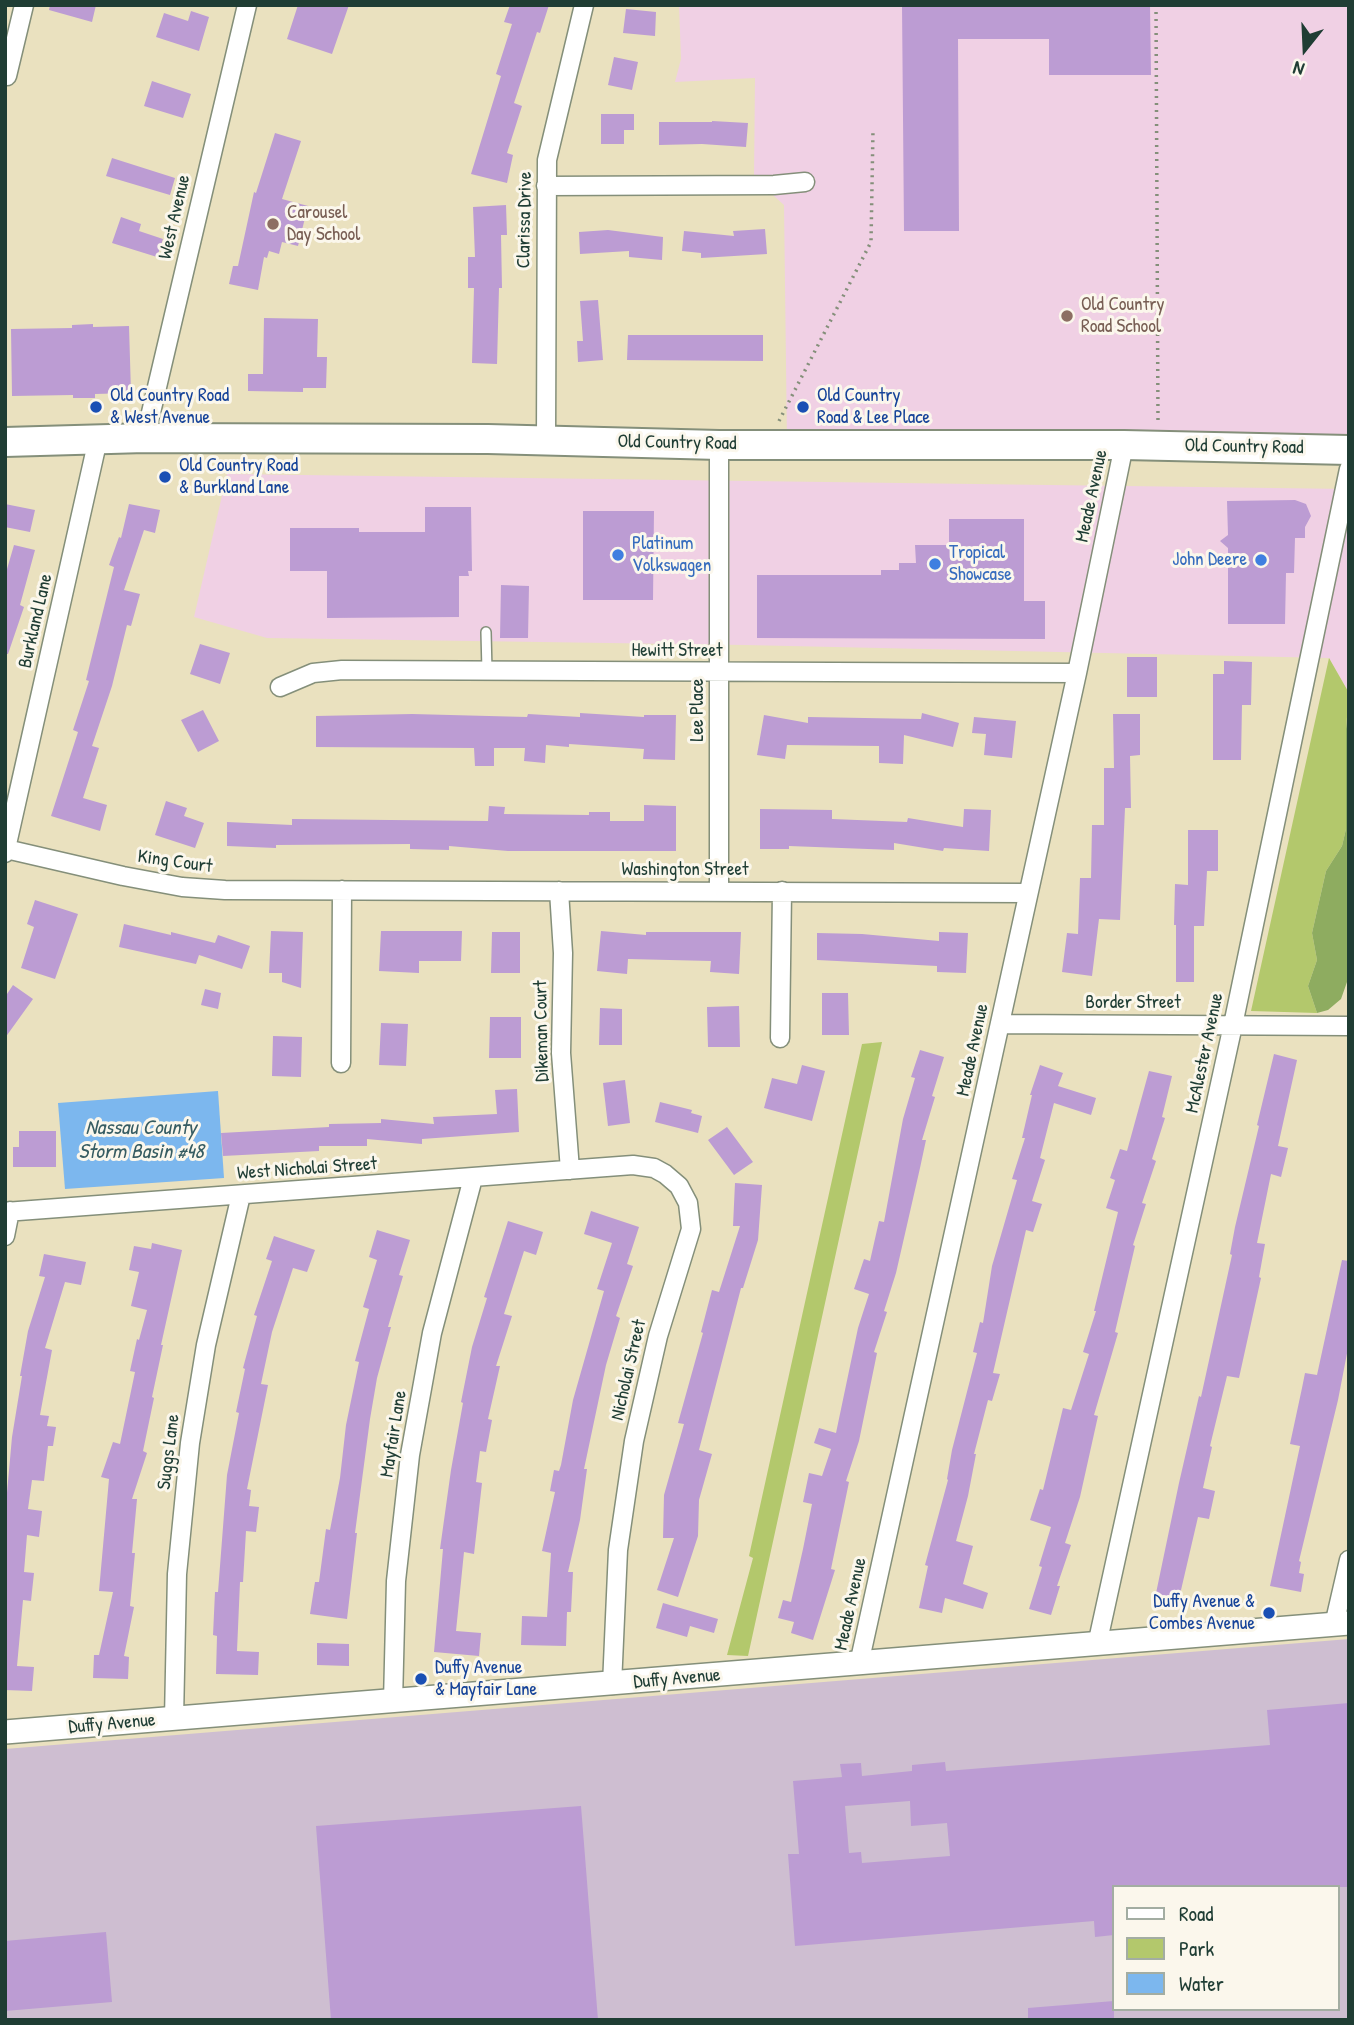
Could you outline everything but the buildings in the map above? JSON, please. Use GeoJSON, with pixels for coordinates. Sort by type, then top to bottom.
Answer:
{"type":"FeatureCollection","features":[{"type":"Feature","properties":{"kind":"main road","name":"Old Country Road"},"geometry":{"type":"LineString","coordinates":[[5,442],[145,438],[545,440],[719,445],[1158,445],[1349,450]]}},
{"type":"Feature","properties":{"kind":"street"},"geometry":{"type":"LineString","coordinates":[[8,76],[24,5]]}},
{"type":"Feature","properties":{"kind":"street","name":"West Avenue"},"geometry":{"type":"LineString","coordinates":[[145,438],[247,5]]}},
{"type":"Feature","properties":{"kind":"street","name":"Clarissa Drive"},"geometry":{"type":"LineString","coordinates":[[545,440],[547,160],[583,5]]}},
{"type":"Feature","properties":{"kind":"street"},"geometry":{"type":"LineString","coordinates":[[546,186],[774,185],[805,182]]}},
{"type":"Feature","properties":{"kind":"street","name":"Burkland Lane"},"geometry":{"type":"LineString","coordinates":[[6,851],[99,439]]}},
{"type":"Feature","properties":{"kind":"street","name":"Lee Place"},"geometry":{"type":"LineString","coordinates":[[719,445],[719,891]]}},
{"type":"Feature","properties":{"kind":"street","name":"Meade Avenue"},"geometry":{"type":"LineString","coordinates":[[859,1664],[1077,673],[1124,445]]}},
{"type":"Feature","properties":{"kind":"street","name":"McAlester Avenue"},"geometry":{"type":"LineString","coordinates":[[1097,1645],[1233,1024],[1349,469]]}},
{"type":"Feature","properties":{"kind":"street","name":"Hewitt Street"},"geometry":{"type":"LineString","coordinates":[[280,687],[297,679],[329,671],[1077,673]]}},
{"type":"Feature","properties":{"kind":"street","name":"King Court"},"geometry":{"type":"LineString","coordinates":[[6,851],[182,887],[225,890],[342,890]]}},
{"type":"Feature","properties":{"kind":"street"},"geometry":{"type":"LineString","coordinates":[[341,1063],[342,890]]}},
{"type":"Feature","properties":{"kind":"street","name":"Washington Street"},"geometry":{"type":"LineString","coordinates":[[342,890],[1028,893]]}},
{"type":"Feature","properties":{"kind":"street","name":"Dikeman Court"},"geometry":{"type":"LineString","coordinates":[[559,891],[563,953],[561,1053],[569,1170]]}},
{"type":"Feature","properties":{"kind":"street"},"geometry":{"type":"LineString","coordinates":[[780,1038],[782,891]]}},
{"type":"Feature","properties":{"kind":"street","name":"Border Street"},"geometry":{"type":"LineString","coordinates":[[1000,1024],[1349,1026]]}},
{"type":"Feature","properties":{"kind":"street","name":"Nicholai Street"},"geometry":{"type":"LineString","coordinates":[[569,1170],[633,1165],[654,1168],[678,1186],[688,1203],[691,1218],[691,1230],[658,1336],[634,1441],[618,1550],[612,1685]]}},
{"type":"Feature","properties":{"kind":"street","name":"West Nicholai Street"},"geometry":{"type":"LineString","coordinates":[[8,1212],[569,1170]]}},
{"type":"Feature","properties":{"kind":"street","name":"Mayfair Lane"},"geometry":{"type":"LineString","coordinates":[[393,1702],[396,1581],[410,1455],[432,1333],[473,1178]]}},
{"type":"Feature","properties":{"kind":"street","name":"Suggs Lane"},"geometry":{"type":"LineString","coordinates":[[174,1719],[177,1574],[190,1443],[206,1345],[241,1195]]}},
{"type":"Feature","properties":{"kind":"street"},"geometry":{"type":"LineString","coordinates":[[5,1236],[8,1212]]}},
{"type":"Feature","properties":{"kind":"street"},"geometry":{"type":"LineString","coordinates":[[1342,1624],[1349,1560]]}},
{"type":"Feature","properties":{"kind":"street","name":"Duffy Avenue"},"geometry":{"type":"LineString","coordinates":[[5,1732],[1342,1624]]}},
{"type":"Feature","properties":{"kind":"lane"},"geometry":{"type":"LineString","coordinates":[[486,632],[487,671]]}},
{"type":"Feature","properties":{"kind":"path"},"geometry":{"type":"LineString","coordinates":[[1156,5],[1158,445]]}},
{"type":"Feature","properties":{"kind":"path"},"geometry":{"type":"LineString","coordinates":[[767,445],[871,242],[873,131]]}},
{"type":"Feature","properties":{"kind":"shaded area","name":"Old Country Road School"},"geometry":{"type":"Polygon","coordinates":[[[679,5],[1349,5],[1349,445],[787,443],[784,205],[754,178],[755,78],[675,82],[681,59],[679,5]]]}},
{"type":"Feature","properties":{"kind":"shaded area"},"geometry":{"type":"Polygon","coordinates":[[[227,474],[1349,489],[1349,693],[1329,658],[267,638],[194,617],[227,474]]]}},
{"type":"Feature","properties":{"kind":"shaded area"},"geometry":{"type":"Polygon","coordinates":[[[1349,1639],[1349,2020],[5,2020],[5,1749],[1349,1639]]]}},
{"type":"Feature","properties":{"kind":"green space"},"geometry":{"type":"Polygon","coordinates":[[[1329,658],[1349,693],[1346,729],[1346,829],[1342,846],[1326,871],[1312,933],[1317,960],[1308,986],[1317,1013],[1251,1011],[1329,658]]]}},
{"type":"Feature","properties":{"kind":"green space"},"geometry":{"type":"Polygon","coordinates":[[[1349,697],[1347,982],[1341,999],[1328,1010],[1317,1013],[1308,986],[1317,960],[1312,933],[1326,871],[1342,846],[1346,829],[1346,729],[1349,697]]]}},
{"type":"Feature","properties":{"kind":"green space"},"geometry":{"type":"Polygon","coordinates":[[[882,1042],[748,1656],[727,1655],[753,1558],[749,1556],[862,1044],[882,1042]]]}},
{"type":"Feature","properties":{"kind":"water","name":"Nassau County Storm Basin #48"},"geometry":{"type":"Polygon","coordinates":[[[218,1091],[224,1178],[65,1189],[58,1103],[218,1091]]]}},
{"type":"Feature","properties":{"kind":"place","name":"Carousel Day School"},"geometry":{"type":"Point","coordinates":[273,224]}},
{"type":"Feature","properties":{"kind":"place","name":"Old Country Road School"},"geometry":{"type":"Point","coordinates":[1067,316]}},
{"type":"Feature","properties":{"kind":"place","name":"Old Country Road & West Avenue"},"geometry":{"type":"Point","coordinates":[96,407]}},
{"type":"Feature","properties":{"kind":"place","name":"Old Country Road & Lee Place"},"geometry":{"type":"Point","coordinates":[803,407]}},
{"type":"Feature","properties":{"kind":"place","name":"Old Country Road & Burkland Lane"},"geometry":{"type":"Point","coordinates":[165,477]}},
{"type":"Feature","properties":{"kind":"place","name":"Platinum Volkswagen"},"geometry":{"type":"Point","coordinates":[618,555]}},
{"type":"Feature","properties":{"kind":"place","name":"John Deere"},"geometry":{"type":"Point","coordinates":[1261,560]}},
{"type":"Feature","properties":{"kind":"place","name":"Tropical Showcase"},"geometry":{"type":"Point","coordinates":[935,564]}},
{"type":"Feature","properties":{"kind":"place","name":"Duffy Avenue & Combes Avenue"},"geometry":{"type":"Point","coordinates":[1269,1613]}},
{"type":"Feature","properties":{"kind":"place","name":"Duffy Avenue & Mayfair Lane"},"geometry":{"type":"Point","coordinates":[421,1679]}}]}
